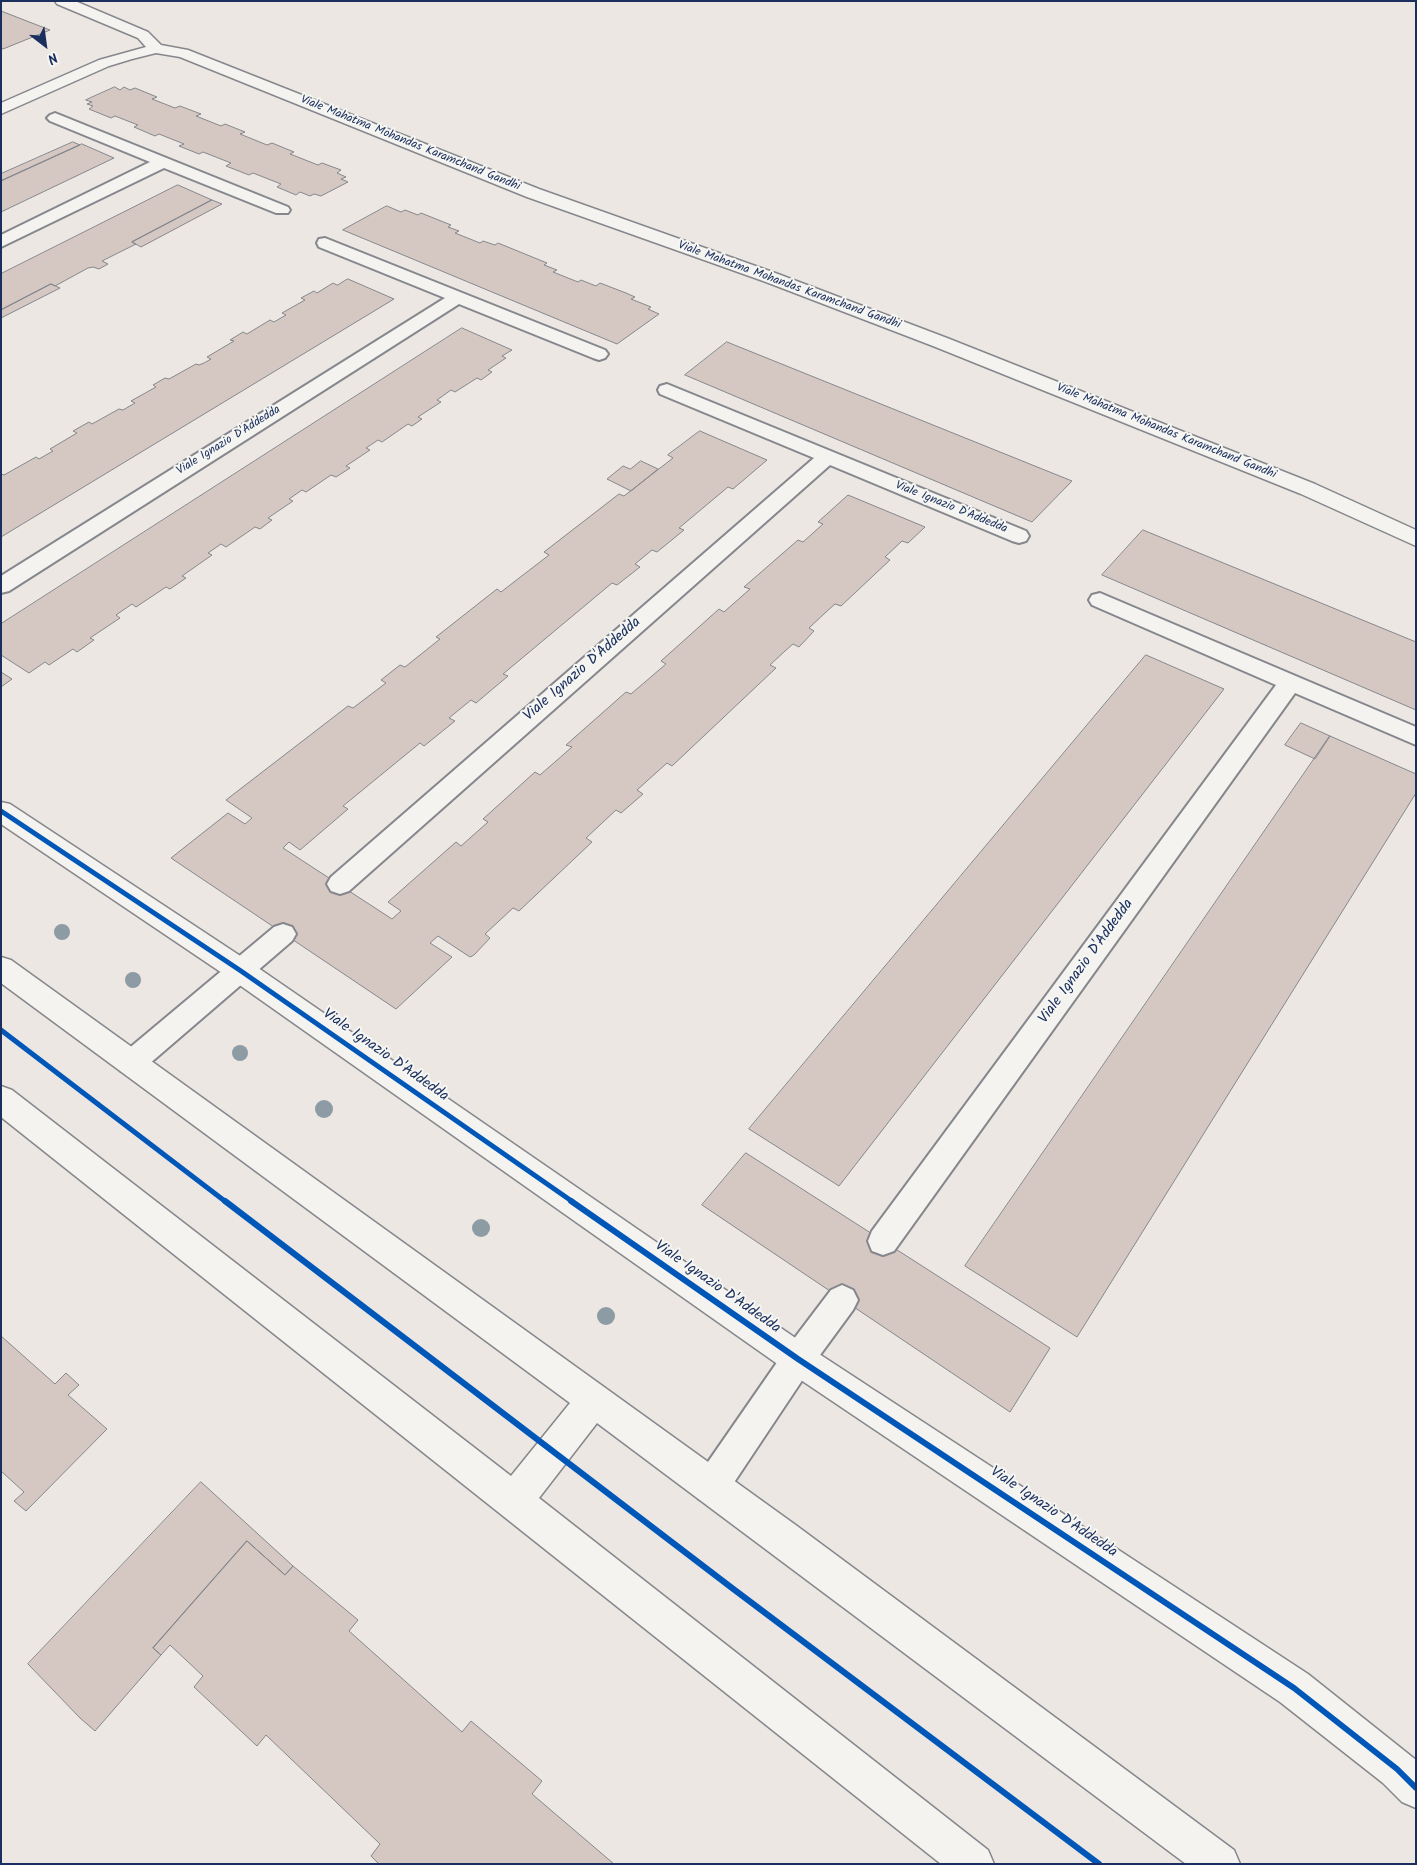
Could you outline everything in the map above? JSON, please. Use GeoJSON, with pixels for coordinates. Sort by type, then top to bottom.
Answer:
{"type":"FeatureCollection","features":[{"type":"Feature","properties":{"kind":"street"},"geometry":{"type":"LineString","coordinates":[[62,1],[143,34],[156,49]]}},
{"type":"Feature","properties":{"kind":"street","name":"Viale Mahatma Mohandas Karamchand Gandhi"},"geometry":{"type":"LineString","coordinates":[[1,109],[128,55],[156,49],[183,53],[532,193],[772,278],[940,342],[1308,489],[1416,539]]}},
{"type":"Feature","properties":{"kind":"street","name":"Viale Ignazio D'Addedda"},"geometry":{"type":"LineString","coordinates":[[1,811],[240,971],[798,1359],[1294,1688],[1397,1769],[1416,1788]]}},
{"type":"Feature","properties":{"kind":"street"},"geometry":{"type":"LineString","coordinates":[[1,968],[711,1487],[1220,1864]]}},
{"type":"Feature","properties":{"kind":"street"},"geometry":{"type":"LineString","coordinates":[[1,1099],[974,1864]]}},
{"type":"Feature","properties":{"kind":"street"},"geometry":{"type":"LineString","coordinates":[[514,1501],[593,1401]]}},
{"type":"Feature","properties":{"kind":"lane"},"geometry":{"type":"LineString","coordinates":[[55,118],[282,210]]}},
{"type":"Feature","properties":{"kind":"lane"},"geometry":{"type":"LineString","coordinates":[[1,242],[163,162]]}},
{"type":"Feature","properties":{"kind":"lane"},"geometry":{"type":"LineString","coordinates":[[325,243],[599,354]]}},
{"type":"Feature","properties":{"kind":"lane","name":"Viale Ignazio D'Addedda"},"geometry":{"type":"LineString","coordinates":[[1,586],[458,297]]}},
{"type":"Feature","properties":{"kind":"lane","name":"Viale Ignazio D'Addedda"},"geometry":{"type":"LineString","coordinates":[[667,390],[1019,536]]}},
{"type":"Feature","properties":{"kind":"lane","name":"Viale Ignazio D'Addedda"},"geometry":{"type":"LineString","coordinates":[[340,884],[827,457]]}},
{"type":"Feature","properties":{"kind":"lane"},"geometry":{"type":"LineString","coordinates":[[1100,600],[1416,737]]}},
{"type":"Feature","properties":{"kind":"lane","name":"Viale Ignazio D'Addedda"},"geometry":{"type":"LineString","coordinates":[[883,1241],[1290,682]]}},
{"type":"Feature","properties":{"kind":"lane"},"geometry":{"type":"LineString","coordinates":[[131,1063],[283,934]]}},
{"type":"Feature","properties":{"kind":"lane"},"geometry":{"type":"LineString","coordinates":[[711,1487],[798,1359],[842,1300]]}},
{"type":"Feature","properties":{"kind":"building"},"geometry":{"type":"Polygon","coordinates":[[[1,11],[50,30],[3,49],[1,48],[1,11]]]}},
{"type":"Feature","properties":{"kind":"building"},"geometry":{"type":"Polygon","coordinates":[[[115,87],[120,90],[124,87],[130,90],[135,88],[157,97],[152,99],[175,108],[180,106],[201,114],[196,116],[221,126],[225,124],[245,132],[240,134],[267,145],[272,143],[294,152],[290,154],[318,165],[322,163],[341,170],[337,173],[346,177],[341,179],[348,182],[321,196],[314,194],[310,196],[300,192],[296,195],[277,187],[281,184],[253,173],[249,175],[226,166],[231,163],[203,152],[199,154],[179,146],[184,144],[159,134],[155,136],[134,127],[138,125],[115,116],[111,118],[89,109],[93,106],[87,104],[92,102],[86,100],[115,87]]]}},
{"type":"Feature","properties":{"kind":"building"},"geometry":{"type":"Polygon","coordinates":[[[73,142],[80,145],[1,181],[1,174],[73,142]]]}},
{"type":"Feature","properties":{"kind":"building"},"geometry":{"type":"Polygon","coordinates":[[[82,144],[114,158],[1,212],[1,181],[82,144]]]}},
{"type":"Feature","properties":{"kind":"building"},"geometry":{"type":"Polygon","coordinates":[[[178,185],[212,200],[132,242],[136,244],[102,261],[108,264],[99,269],[88,268],[55,286],[51,284],[1,310],[1,274],[178,185]]]}},
{"type":"Feature","properties":{"kind":"building"},"geometry":{"type":"Polygon","coordinates":[[[212,200],[222,204],[141,247],[132,242],[212,200]]]}},
{"type":"Feature","properties":{"kind":"building"},"geometry":{"type":"Polygon","coordinates":[[[387,206],[401,212],[405,210],[418,215],[421,213],[451,225],[448,227],[459,231],[455,233],[480,243],[483,241],[495,245],[498,243],[547,263],[544,265],[557,270],[553,272],[578,282],[581,280],[596,286],[600,283],[626,293],[635,297],[631,299],[651,307],[648,309],[659,314],[617,344],[343,230],[387,206]]]}},
{"type":"Feature","properties":{"kind":"building"},"geometry":{"type":"Polygon","coordinates":[[[348,279],[394,299],[1,537],[1,474],[4,475],[36,457],[39,459],[53,451],[50,449],[77,433],[73,431],[89,422],[92,424],[119,409],[123,410],[135,403],[131,401],[156,387],[153,385],[165,378],[169,379],[196,364],[199,365],[211,359],[207,357],[234,341],[230,340],[243,332],[247,334],[270,320],[274,322],[286,315],[282,313],[305,300],[301,298],[314,291],[317,293],[333,283],[337,285],[348,279]]]}},
{"type":"Feature","properties":{"kind":"building"},"geometry":{"type":"Polygon","coordinates":[[[51,284],[60,288],[1,318],[1,310],[51,284]]]}},
{"type":"Feature","properties":{"kind":"building"},"geometry":{"type":"Polygon","coordinates":[[[462,328],[512,350],[502,356],[506,358],[488,370],[492,372],[481,380],[477,378],[455,392],[451,390],[437,400],[441,402],[418,417],[422,419],[412,426],[408,424],[382,442],[378,440],[366,448],[370,450],[346,466],[350,468],[336,477],[331,475],[306,492],[302,490],[289,499],[293,501],[268,518],[272,520],[260,529],[255,527],[226,547],[221,544],[208,553],[212,555],[182,576],[186,578],[170,589],[166,587],[136,607],[132,604],[116,615],[120,618],[90,638],[94,640],[77,652],[73,649],[49,665],[45,662],[29,673],[1,655],[1,624],[462,328]]]}},
{"type":"Feature","properties":{"kind":"building"},"geometry":{"type":"Polygon","coordinates":[[[727,342],[1072,481],[1032,522],[685,375],[727,342]]]}},
{"type":"Feature","properties":{"kind":"building"},"geometry":{"type":"Polygon","coordinates":[[[700,431],[767,460],[733,489],[728,487],[679,528],[684,530],[657,552],[652,550],[635,564],[640,567],[617,585],[612,583],[503,674],[508,676],[476,703],[471,700],[449,718],[455,721],[424,746],[420,743],[343,806],[348,809],[300,850],[289,842],[283,848],[392,919],[401,911],[388,902],[456,842],[461,846],[488,822],[483,819],[535,772],[540,775],[572,747],[566,745],[626,692],[631,694],[666,664],[661,661],[719,609],[724,612],[750,589],[744,587],[798,540],[803,542],[823,524],[818,522],[848,495],[925,527],[908,543],[902,541],[885,557],[890,560],[841,606],[835,604],[809,628],[814,631],[799,647],[793,644],[770,665],[776,668],[672,766],[667,763],[637,790],[643,794],[621,813],[616,810],[586,838],[592,842],[519,911],[513,908],[485,934],[490,938],[474,955],[470,957],[438,936],[430,943],[452,957],[396,1009],[171,858],[228,813],[245,824],[252,818],[226,800],[348,706],[353,708],[386,683],[381,680],[400,665],[405,667],[440,639],[436,637],[497,589],[501,592],[549,555],[544,552],[619,494],[624,496],[673,458],[668,455],[700,431]]]}},
{"type":"Feature","properties":{"kind":"building"},"geometry":{"type":"Polygon","coordinates":[[[641,461],[658,469],[631,491],[607,479],[623,466],[630,469],[641,461]]]}},
{"type":"Feature","properties":{"kind":"building"},"geometry":{"type":"Polygon","coordinates":[[[1143,530],[1416,642],[1416,710],[1102,575],[1143,530]]]}},
{"type":"Feature","properties":{"kind":"building"},"geometry":{"type":"Polygon","coordinates":[[[1146,655],[1224,689],[839,1186],[749,1129],[1146,655]]]}},
{"type":"Feature","properties":{"kind":"building"},"geometry":{"type":"Polygon","coordinates":[[[1,672],[12,679],[1,687],[1,672]]]}},
{"type":"Feature","properties":{"kind":"building"},"geometry":{"type":"Polygon","coordinates":[[[1301,723],[1330,736],[1315,759],[1285,745],[1301,723]]]}},
{"type":"Feature","properties":{"kind":"building"},"geometry":{"type":"Polygon","coordinates":[[[1330,736],[1416,774],[1416,793],[1077,1337],[965,1266],[1330,736]]]}},
{"type":"Feature","properties":{"kind":"building"},"geometry":{"type":"Polygon","coordinates":[[[746,1153],[1050,1348],[1010,1412],[702,1205],[746,1153]]]}},
{"type":"Feature","properties":{"kind":"building"},"geometry":{"type":"Polygon","coordinates":[[[1,1336],[55,1384],[66,1373],[79,1385],[68,1395],[107,1429],[26,1511],[14,1501],[24,1492],[1,1471],[1,1336]]]}},
{"type":"Feature","properties":{"kind":"building"},"geometry":{"type":"Polygon","coordinates":[[[201,1482],[293,1566],[285,1575],[247,1541],[153,1648],[161,1655],[95,1731],[28,1664],[201,1482]]]}},
{"type":"Feature","properties":{"kind":"building"},"geometry":{"type":"Polygon","coordinates":[[[247,1541],[285,1575],[293,1566],[358,1620],[349,1631],[462,1732],[471,1721],[542,1781],[532,1794],[614,1864],[379,1864],[371,1856],[380,1844],[266,1735],[257,1746],[194,1687],[203,1676],[170,1645],[161,1655],[153,1648],[247,1541]]]}},
{"type":"Feature","properties":{"kind":"cycle path"},"geometry":{"type":"LineString","coordinates":[[1,811],[241,971],[798,1359],[1294,1688],[1397,1769],[1416,1788]]}},
{"type":"Feature","properties":{"kind":"cycle path"},"geometry":{"type":"LineString","coordinates":[[1,1030],[732,1588],[1099,1864]]}}]}
